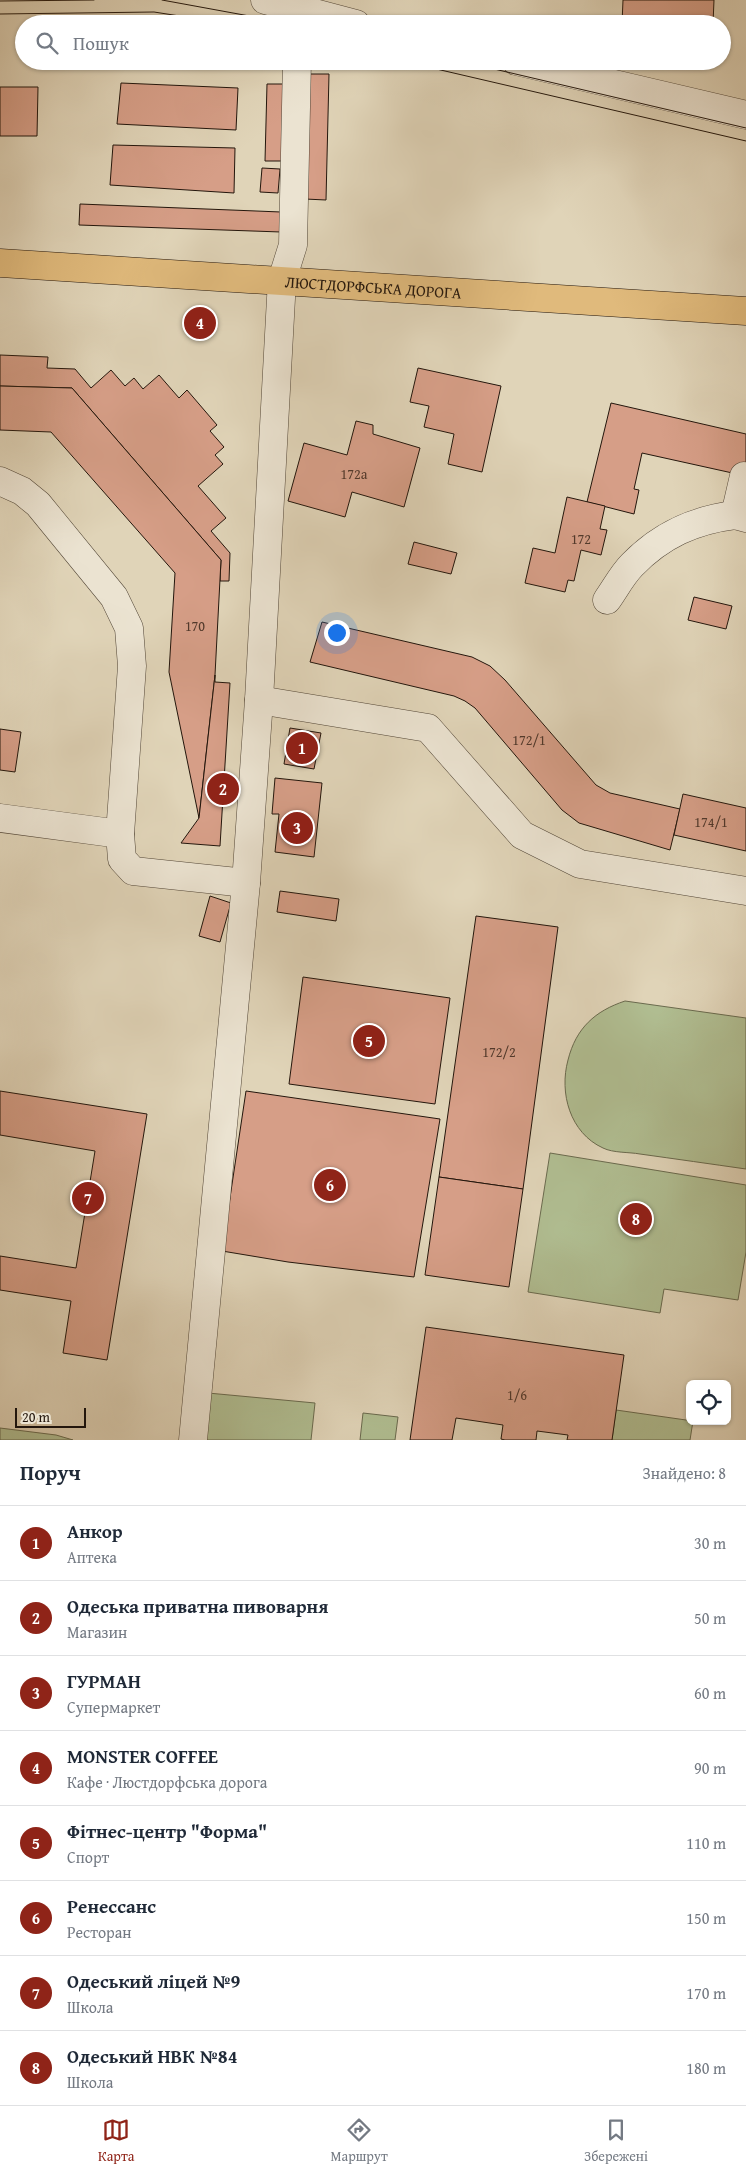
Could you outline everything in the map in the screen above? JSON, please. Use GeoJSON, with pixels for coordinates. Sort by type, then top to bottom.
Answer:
{"type":"FeatureCollection","features":[{"type":"Feature","properties":{"kind":"main road","name":"ЛЮСТДОРФСЬКА ДОРОГА"},"geometry":{"type":"LineString","coordinates":[[0,263],[746,311]]}},
{"type":"Feature","properties":{"kind":"street"},"geometry":{"type":"LineString","coordinates":[[265,0],[315,15]]}},
{"type":"Feature","properties":{"kind":"street"},"geometry":{"type":"LineString","coordinates":[[193,1440],[246,883],[259,700],[282,280],[293,245],[297,70]]}},
{"type":"Feature","properties":{"kind":"street"},"geometry":{"type":"LineString","coordinates":[[554,70],[746,115]]}},
{"type":"Feature","properties":{"kind":"street"},"geometry":{"type":"LineString","coordinates":[[607,600],[631,566],[653,547],[682,528],[708,519],[741,517],[744,476]]}},
{"type":"Feature","properties":{"kind":"street"},"geometry":{"type":"LineString","coordinates":[[0,481],[22,491],[38,504],[114,597],[129,628],[132,666],[120,834],[122,860],[134,871],[246,883]]}},
{"type":"Feature","properties":{"kind":"street"},"geometry":{"type":"LineString","coordinates":[[259,700],[428,728],[522,835],[580,864],[746,891]]}},
{"type":"Feature","properties":{"kind":"street"},"geometry":{"type":"LineString","coordinates":[[0,818],[120,834]]}},
{"type":"Feature","properties":{"kind":"green space"},"geometry":{"type":"Polygon","coordinates":[[[625,1001],[746,1018],[746,1169],[611,1151],[603,1148],[582,1133],[575,1122],[566,1098],[565,1086],[568,1060],[576,1039],[588,1022],[605,1010],[625,1001]]]}},
{"type":"Feature","properties":{"kind":"green space"},"geometry":{"type":"Polygon","coordinates":[[[550,1153],[746,1185],[746,1252],[738,1300],[664,1289],[660,1313],[528,1292],[550,1153]]]}},
{"type":"Feature","properties":{"kind":"green space"},"geometry":{"type":"Polygon","coordinates":[[[208,1393],[315,1403],[311,1440],[203,1440],[208,1393]]]}},
{"type":"Feature","properties":{"kind":"green space"},"geometry":{"type":"Polygon","coordinates":[[[616,1410],[686,1420],[686,1425],[692,1425],[690,1440],[612,1440],[616,1410]]]}},
{"type":"Feature","properties":{"kind":"green space"},"geometry":{"type":"Polygon","coordinates":[[[363,1413],[398,1417],[395,1440],[360,1440],[363,1413]]]}},
{"type":"Feature","properties":{"kind":"green space"},"geometry":{"type":"Polygon","coordinates":[[[0,1428],[56,1435],[73,1440],[0,1440],[0,1428]]]}},
{"type":"Feature","properties":{"kind":"building"},"geometry":{"type":"Polygon","coordinates":[[[623,0],[714,0],[713,15],[622,15],[623,0]]]}},
{"type":"Feature","properties":{"kind":"building"},"geometry":{"type":"Polygon","coordinates":[[[310,74],[329,74],[326,200],[305,199],[310,74]]]}},
{"type":"Feature","properties":{"kind":"building"},"geometry":{"type":"Polygon","coordinates":[[[121,83],[238,88],[236,130],[117,124],[121,83]]]}},
{"type":"Feature","properties":{"kind":"building"},"geometry":{"type":"Polygon","coordinates":[[[267,84],[286,84],[284,161],[265,161],[267,84]]]}},
{"type":"Feature","properties":{"kind":"building"},"geometry":{"type":"Polygon","coordinates":[[[0,87],[38,87],[37,136],[0,136],[0,87]]]}},
{"type":"Feature","properties":{"kind":"building"},"geometry":{"type":"Polygon","coordinates":[[[113,145],[235,148],[234,193],[110,185],[113,145]]]}},
{"type":"Feature","properties":{"kind":"building"},"geometry":{"type":"Polygon","coordinates":[[[262,168],[280,169],[278,193],[260,192],[262,168]]]}},
{"type":"Feature","properties":{"kind":"building"},"geometry":{"type":"Polygon","coordinates":[[[80,204],[281,212],[281,232],[79,225],[80,204]]]}},
{"type":"Feature","properties":{"kind":"building"},"geometry":{"type":"Polygon","coordinates":[[[212,315],[211,330],[189,330],[189,316],[212,315]]]}},
{"type":"Feature","properties":{"kind":"building"},"geometry":{"type":"Polygon","coordinates":[[[0,355],[48,357],[47,368],[75,369],[91,388],[111,370],[125,386],[134,378],[143,389],[159,375],[179,398],[187,390],[217,425],[210,431],[224,447],[215,455],[223,464],[198,486],[226,518],[211,531],[230,553],[229,581],[220,581],[221,560],[72,388],[0,386],[0,355]]]}},
{"type":"Feature","properties":{"kind":"building"},"geometry":{"type":"Polygon","coordinates":[[[418,368],[501,386],[482,472],[448,464],[454,434],[424,427],[429,406],[410,402],[418,368]]]}},
{"type":"Feature","properties":{"kind":"building"},"geometry":{"type":"Polygon","coordinates":[[[0,386],[72,388],[221,560],[215,675],[199,818],[169,672],[175,573],[51,432],[0,430],[0,386]]]}},
{"type":"Feature","properties":{"kind":"building"},"geometry":{"type":"Polygon","coordinates":[[[611,403],[746,434],[746,476],[642,453],[634,489],[639,490],[634,514],[587,502],[611,403]]]}},
{"type":"Feature","properties":{"kind":"building"},"geometry":{"type":"Polygon","coordinates":[[[356,421],[373,425],[373,434],[420,448],[404,507],[352,492],[345,517],[288,501],[304,443],[347,455],[356,421]]]}},
{"type":"Feature","properties":{"kind":"building"},"geometry":{"type":"Polygon","coordinates":[[[567,497],[605,506],[600,529],[607,530],[601,555],[581,550],[574,581],[568,580],[565,592],[525,583],[533,548],[555,553],[567,497]]]}},
{"type":"Feature","properties":{"kind":"building"},"geometry":{"type":"Polygon","coordinates":[[[414,542],[457,553],[451,574],[408,564],[414,542]]]}},
{"type":"Feature","properties":{"kind":"building"},"geometry":{"type":"Polygon","coordinates":[[[694,597],[732,606],[726,629],[688,620],[694,597]]]}},
{"type":"Feature","properties":{"kind":"building"},"geometry":{"type":"Polygon","coordinates":[[[322,622],[472,657],[490,666],[505,680],[596,785],[610,793],[680,809],[670,850],[579,823],[562,810],[475,708],[465,701],[454,696],[310,662],[322,622]]]}},
{"type":"Feature","properties":{"kind":"building"},"geometry":{"type":"Polygon","coordinates":[[[215,675],[215,682],[230,683],[220,846],[181,843],[199,818],[215,675]]]}},
{"type":"Feature","properties":{"kind":"building"},"geometry":{"type":"Polygon","coordinates":[[[290,728],[321,733],[314,769],[284,764],[290,728]]]}},
{"type":"Feature","properties":{"kind":"building"},"geometry":{"type":"Polygon","coordinates":[[[0,729],[21,732],[15,772],[0,770],[0,729]]]}},
{"type":"Feature","properties":{"kind":"building"},"geometry":{"type":"Polygon","coordinates":[[[275,778],[322,783],[314,857],[275,852],[279,814],[272,814],[275,778]]]}},
{"type":"Feature","properties":{"kind":"building"},"geometry":{"type":"Polygon","coordinates":[[[683,794],[746,808],[746,851],[674,835],[683,794]]]}},
{"type":"Feature","properties":{"kind":"building"},"geometry":{"type":"Polygon","coordinates":[[[280,891],[339,899],[336,921],[277,912],[280,891]]]}},
{"type":"Feature","properties":{"kind":"building"},"geometry":{"type":"Polygon","coordinates":[[[210,896],[231,903],[220,942],[199,936],[210,896]]]}},
{"type":"Feature","properties":{"kind":"building"},"geometry":{"type":"Polygon","coordinates":[[[476,916],[558,927],[523,1189],[439,1177],[476,916]]]}},
{"type":"Feature","properties":{"kind":"building"},"geometry":{"type":"Polygon","coordinates":[[[303,977],[450,998],[435,1104],[289,1084],[303,977]]]}},
{"type":"Feature","properties":{"kind":"building"},"geometry":{"type":"Polygon","coordinates":[[[0,1091],[147,1114],[107,1360],[63,1353],[71,1301],[0,1290],[0,1256],[76,1268],[95,1151],[0,1135],[0,1091]]]}},
{"type":"Feature","properties":{"kind":"building"},"geometry":{"type":"Polygon","coordinates":[[[246,1091],[440,1119],[414,1277],[288,1262],[222,1251],[246,1091]]]}},
{"type":"Feature","properties":{"kind":"building"},"geometry":{"type":"Polygon","coordinates":[[[439,1177],[523,1189],[509,1287],[425,1275],[439,1177]]]}},
{"type":"Feature","properties":{"kind":"building"},"geometry":{"type":"Polygon","coordinates":[[[426,1327],[624,1355],[612,1440],[567,1440],[568,1435],[537,1431],[536,1440],[505,1440],[501,1439],[503,1425],[456,1418],[452,1440],[410,1440],[426,1327]]]}},
{"type":"Feature","properties":{"kind":"tram line"},"geometry":{"type":"LineString","coordinates":[[0,1],[94,0]]}},
{"type":"Feature","properties":{"kind":"tram line"},"geometry":{"type":"LineString","coordinates":[[162,0],[244,15]]}},
{"type":"Feature","properties":{"kind":"tram line"},"geometry":{"type":"LineString","coordinates":[[0,14],[154,12],[173,15]]}},
{"type":"Feature","properties":{"kind":"tram line"},"geometry":{"type":"LineString","coordinates":[[441,70],[746,141]]}},
{"type":"Feature","properties":{"kind":"tram line"},"geometry":{"type":"LineString","coordinates":[[498,70],[746,128]]}},
{"type":"Feature","properties":{"kind":"place","name":"MONSTER COFFEE"},"geometry":{"type":"Point","coordinates":[200,323]}},
{"type":"Feature","properties":{"kind":"place","name":"Анкор"},"geometry":{"type":"Point","coordinates":[302,748]}},
{"type":"Feature","properties":{"kind":"place","name":"Одеська приватна пивоварня"},"geometry":{"type":"Point","coordinates":[223,789]}},
{"type":"Feature","properties":{"kind":"place","name":"ГУРМАН"},"geometry":{"type":"Point","coordinates":[297,828]}},
{"type":"Feature","properties":{"kind":"place","name":"Фітнес-центр \"Форма\""},"geometry":{"type":"Point","coordinates":[369,1041]}},
{"type":"Feature","properties":{"kind":"place","name":"Ренессанс"},"geometry":{"type":"Point","coordinates":[330,1185]}},
{"type":"Feature","properties":{"kind":"place","name":"Одеський ліцей №9"},"geometry":{"type":"Point","coordinates":[88,1198]}},
{"type":"Feature","properties":{"kind":"place","name":"Одеський НВК №84"},"geometry":{"type":"Point","coordinates":[636,1219]}}]}
